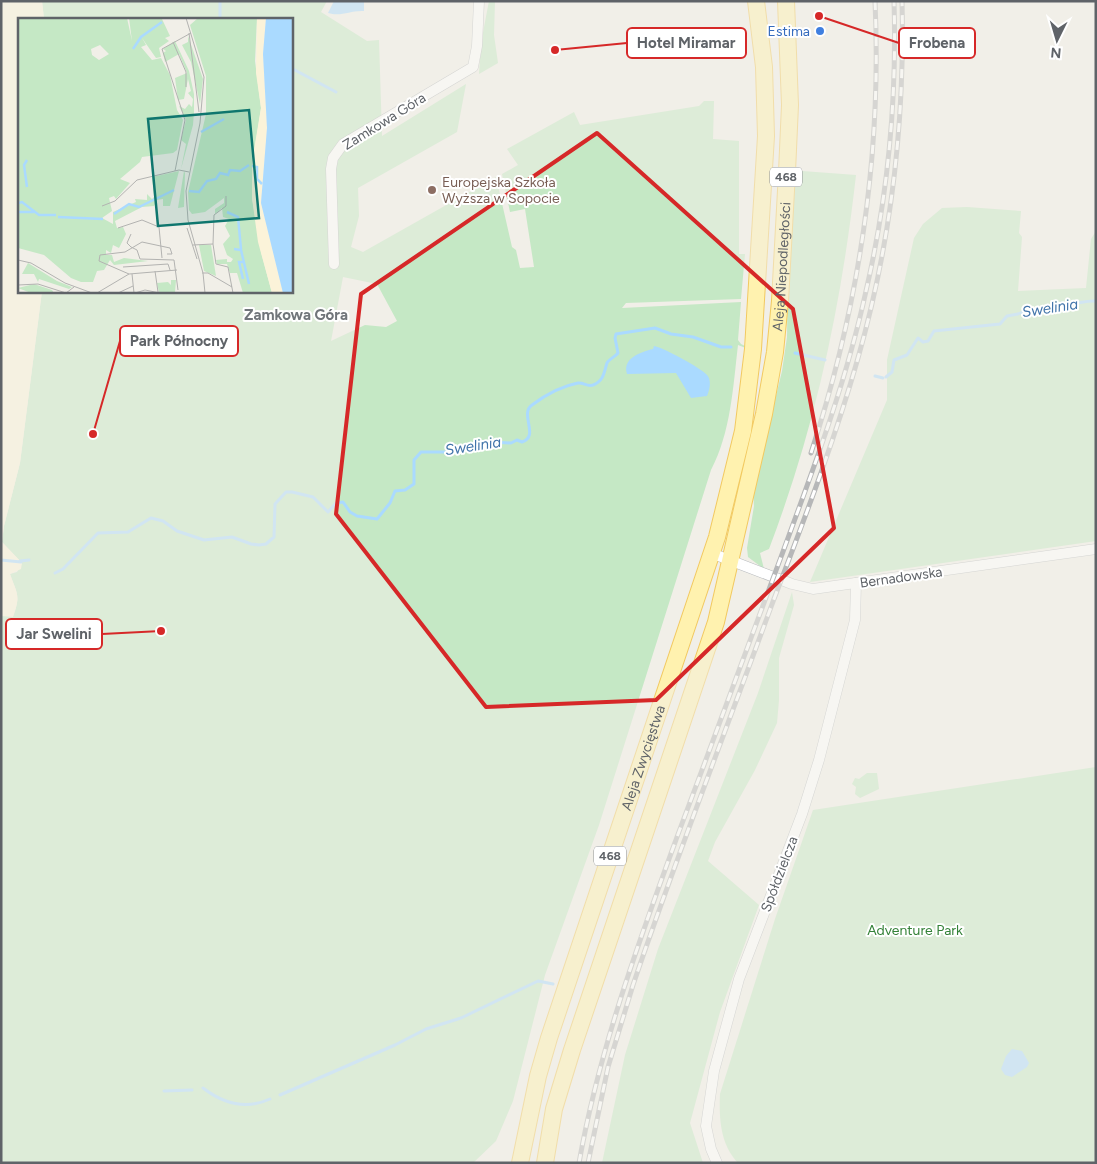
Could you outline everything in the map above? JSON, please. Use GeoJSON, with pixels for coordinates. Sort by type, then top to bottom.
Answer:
{"type":"FeatureCollection","features":[{"type":"Feature","properties":{"kind":"main road","name":"Aleja Niepodległości"},"geometry":{"type":"LineString","coordinates":[[753,349],[766,136],[764,67],[756,1]]}},
{"type":"Feature","properties":{"kind":"main road","name":"Aleja Niepodległości"},"geometry":{"type":"LineString","coordinates":[[774,352],[780,301],[790,105],[786,1]]}},
{"type":"Feature","properties":{"kind":"main road","name":"Aleja Zwycięstwa"},"geometry":{"type":"LineString","coordinates":[[520,1163],[538,1076],[549,1038],[711,553],[743,431],[753,349]]}},
{"type":"Feature","properties":{"kind":"main road","name":"Aleja Zwycięstwa"},"geometry":{"type":"LineString","coordinates":[[545,1163],[554,1109],[707,652],[731,561],[764,414],[774,352]]}},
{"type":"Feature","properties":{"kind":"street","name":"Zamkowa Góra"},"geometry":{"type":"LineString","coordinates":[[334,264],[331,169],[336,151],[343,144],[473,66],[477,46],[479,1]]}},
{"type":"Feature","properties":{"kind":"street","name":"Bernadowska"},"geometry":{"type":"LineString","coordinates":[[711,553],[806,588],[856,583],[1096,549]]}},
{"type":"Feature","properties":{"kind":"street","name":"Spółdzielcza"},"geometry":{"type":"LineString","coordinates":[[718,1163],[711,1149],[706,1126],[714,1070],[739,979],[802,814],[819,760],[855,620],[856,583]]}},
{"type":"Feature","properties":{"kind":"highlighted area"},"geometry":{"type":"Polygon","coordinates":[[[597,133],[793,309],[834,528],[656,700],[486,707],[336,514],[361,294],[597,133]]]}},
{"type":"Feature","properties":{"kind":"green space"},"geometry":{"type":"Polygon","coordinates":[[[42,1],[327,1],[321,12],[367,41],[379,40],[382,136],[466,84],[457,132],[358,188],[359,216],[351,247],[363,252],[496,177],[512,247],[516,250],[520,268],[534,267],[525,209],[510,212],[502,174],[518,165],[507,149],[574,112],[580,125],[699,106],[704,101],[714,101],[713,139],[739,141],[739,254],[745,254],[741,299],[626,303],[622,308],[741,302],[738,340],[741,344],[761,354],[738,345],[733,393],[723,440],[711,470],[599,825],[545,975],[513,1101],[496,1141],[473,1163],[1,1163],[1,616],[13,616],[17,595],[10,574],[17,572],[22,563],[2,542],[4,526],[20,463],[42,292],[292,292],[292,18],[44,18],[42,1]],[[343,277],[331,341],[365,325],[386,327],[397,321],[377,284],[343,277]]]}},
{"type":"Feature","properties":{"kind":"green space"},"geometry":{"type":"Polygon","coordinates":[[[489,1],[495,1],[494,35],[498,63],[479,74],[481,43],[489,1]]]}},
{"type":"Feature","properties":{"kind":"green space"},"geometry":{"type":"Polygon","coordinates":[[[802,171],[856,175],[843,272],[824,365],[813,411],[786,503],[769,549],[760,553],[764,569],[748,557],[747,548],[754,506],[753,491],[782,371],[787,337],[788,254],[793,183],[802,171]]]}},
{"type":"Feature","properties":{"kind":"green space"},"geometry":{"type":"Polygon","coordinates":[[[967,207],[1021,211],[1019,233],[1022,237],[1018,291],[1086,288],[1091,239],[1096,231],[1096,541],[810,582],[887,400],[887,360],[914,238],[923,224],[942,208],[967,207]]]}},
{"type":"Feature","properties":{"kind":"green space"},"geometry":{"type":"Polygon","coordinates":[[[792,592],[794,605],[779,658],[777,723],[755,770],[715,842],[708,861],[759,905],[720,1012],[690,1123],[703,1163],[602,1163],[625,1055],[658,949],[758,693],[792,592]]]}},
{"type":"Feature","properties":{"kind":"green space","name":"Adventure Park"},"geometry":{"type":"Polygon","coordinates":[[[1096,767],[1096,1163],[738,1163],[727,1148],[724,1139],[720,1112],[720,1094],[775,919],[813,810],[1096,767]]]}},
{"type":"Feature","properties":{"kind":"green space"},"geometry":{"type":"Polygon","coordinates":[[[867,773],[877,773],[879,789],[860,798],[855,794],[856,787],[852,784],[855,778],[859,779],[867,773]]]}},
{"type":"Feature","properties":{"kind":"sand"},"geometry":{"type":"Polygon","coordinates":[[[1,1],[42,1],[44,18],[18,18],[18,292],[42,292],[20,463],[4,526],[2,542],[22,563],[21,569],[10,574],[17,595],[17,604],[13,617],[1,616],[1,1]]]}},
{"type":"Feature","properties":{"kind":"water"},"geometry":{"type":"Polygon","coordinates":[[[334,1],[364,1],[364,11],[338,14],[328,13],[334,1]]]}},
{"type":"Feature","properties":{"kind":"water"},"geometry":{"type":"Polygon","coordinates":[[[654,346],[680,358],[706,374],[710,381],[707,396],[691,398],[676,373],[627,374],[626,368],[630,360],[638,354],[653,349],[654,346]]]}},
{"type":"Feature","properties":{"kind":"water"},"geometry":{"type":"Polygon","coordinates":[[[1012,1049],[1022,1051],[1029,1063],[1027,1067],[1012,1077],[1005,1075],[1001,1069],[1006,1056],[1012,1049]]]}},
{"type":"Feature","properties":{"kind":"waterway"},"geometry":{"type":"LineString","coordinates":[[220,1],[220,18]]}},
{"type":"Feature","properties":{"kind":"waterway"},"geometry":{"type":"LineString","coordinates":[[292,69],[336,92]]}},
{"type":"Feature","properties":{"kind":"waterway","name":"Swelinia"},"geometry":{"type":"LineString","coordinates":[[886,377],[892,372],[894,360],[907,355],[918,338],[923,342],[928,341],[934,331],[1000,324],[1007,316],[1027,310],[1056,307],[1062,303],[1071,304],[1096,301]]}},
{"type":"Feature","properties":{"kind":"waterway","name":"Swelinia"},"geometry":{"type":"LineString","coordinates":[[55,573],[63,569],[98,533],[128,532],[151,518],[163,521],[177,531],[204,540],[232,537],[251,544],[266,544],[274,537],[275,504],[286,492],[313,497],[328,512],[336,503],[343,502],[350,512],[357,516],[377,519],[390,503],[395,491],[405,490],[414,484],[414,460],[421,452],[447,452],[459,446],[479,447],[490,442],[511,443],[517,440],[522,442],[527,439],[530,430],[527,414],[532,405],[566,386],[580,383],[587,385],[597,383],[603,376],[607,363],[618,353],[616,334],[655,328],[671,334],[693,337],[721,347],[731,347]]}},
{"type":"Feature","properties":{"kind":"waterway","name":"Swelinia"},"geometry":{"type":"LineString","coordinates":[[795,353],[825,360]]}},
{"type":"Feature","properties":{"kind":"waterway","name":"Swelinia"},"geometry":{"type":"LineString","coordinates":[[875,376],[883,378]]}},
{"type":"Feature","properties":{"kind":"waterway","name":"Swelinia"},"geometry":{"type":"LineString","coordinates":[[1,560],[21,562]]}},
{"type":"Feature","properties":{"kind":"waterway","name":"Swelinia"},"geometry":{"type":"LineString","coordinates":[[20,561],[29,560]]}},
{"type":"Feature","properties":{"kind":"waterway"},"geometry":{"type":"LineString","coordinates":[[280,1095],[395,1045],[426,1029],[461,1018],[538,981],[553,984]]}},
{"type":"Feature","properties":{"kind":"waterway"},"geometry":{"type":"LineString","coordinates":[[203,1088],[211,1094],[235,1104],[252,1104],[270,1099]]}},
{"type":"Feature","properties":{"kind":"waterway"},"geometry":{"type":"LineString","coordinates":[[164,1091],[192,1090]]}},
{"type":"Feature","properties":{"kind":"railway"},"geometry":{"type":"LineString","coordinates":[[811,453],[828,398],[842,342],[864,230],[875,116],[875,1]]}},
{"type":"Feature","properties":{"kind":"railway"},"geometry":{"type":"LineString","coordinates":[[579,1163],[597,1079],[634,957],[805,492],[849,359],[874,255],[885,183],[894,74],[894,1]]}},
{"type":"Feature","properties":{"kind":"railway"},"geometry":{"type":"LineString","coordinates":[[588,1163],[608,1067],[649,937],[817,484],[858,358],[879,270],[894,181],[901,92],[902,1]]}},
{"type":"Feature","properties":{"kind":"place","name":"Frobena"},"geometry":{"type":"Point","coordinates":[819,16]}},
{"type":"Feature","properties":{"kind":"place","name":"Estima"},"geometry":{"type":"Point","coordinates":[820,31]}},
{"type":"Feature","properties":{"kind":"place","name":"Hotel Miramar"},"geometry":{"type":"Point","coordinates":[555,50]}},
{"type":"Feature","properties":{"kind":"place","name":"Europejska Szkoła Wyższa w Sopocie"},"geometry":{"type":"Point","coordinates":[432,190]}},
{"type":"Feature","properties":{"kind":"place","name":"Park Północny"},"geometry":{"type":"Point","coordinates":[93,434]}},
{"type":"Feature","properties":{"kind":"place","name":"Jar Swelini"},"geometry":{"type":"Point","coordinates":[161,631]}},
{"type":"Feature","properties":{"kind":"district","name":"Zamkowa Góra"},"geometry":{"type":"Point","coordinates":[296,315]}}]}
